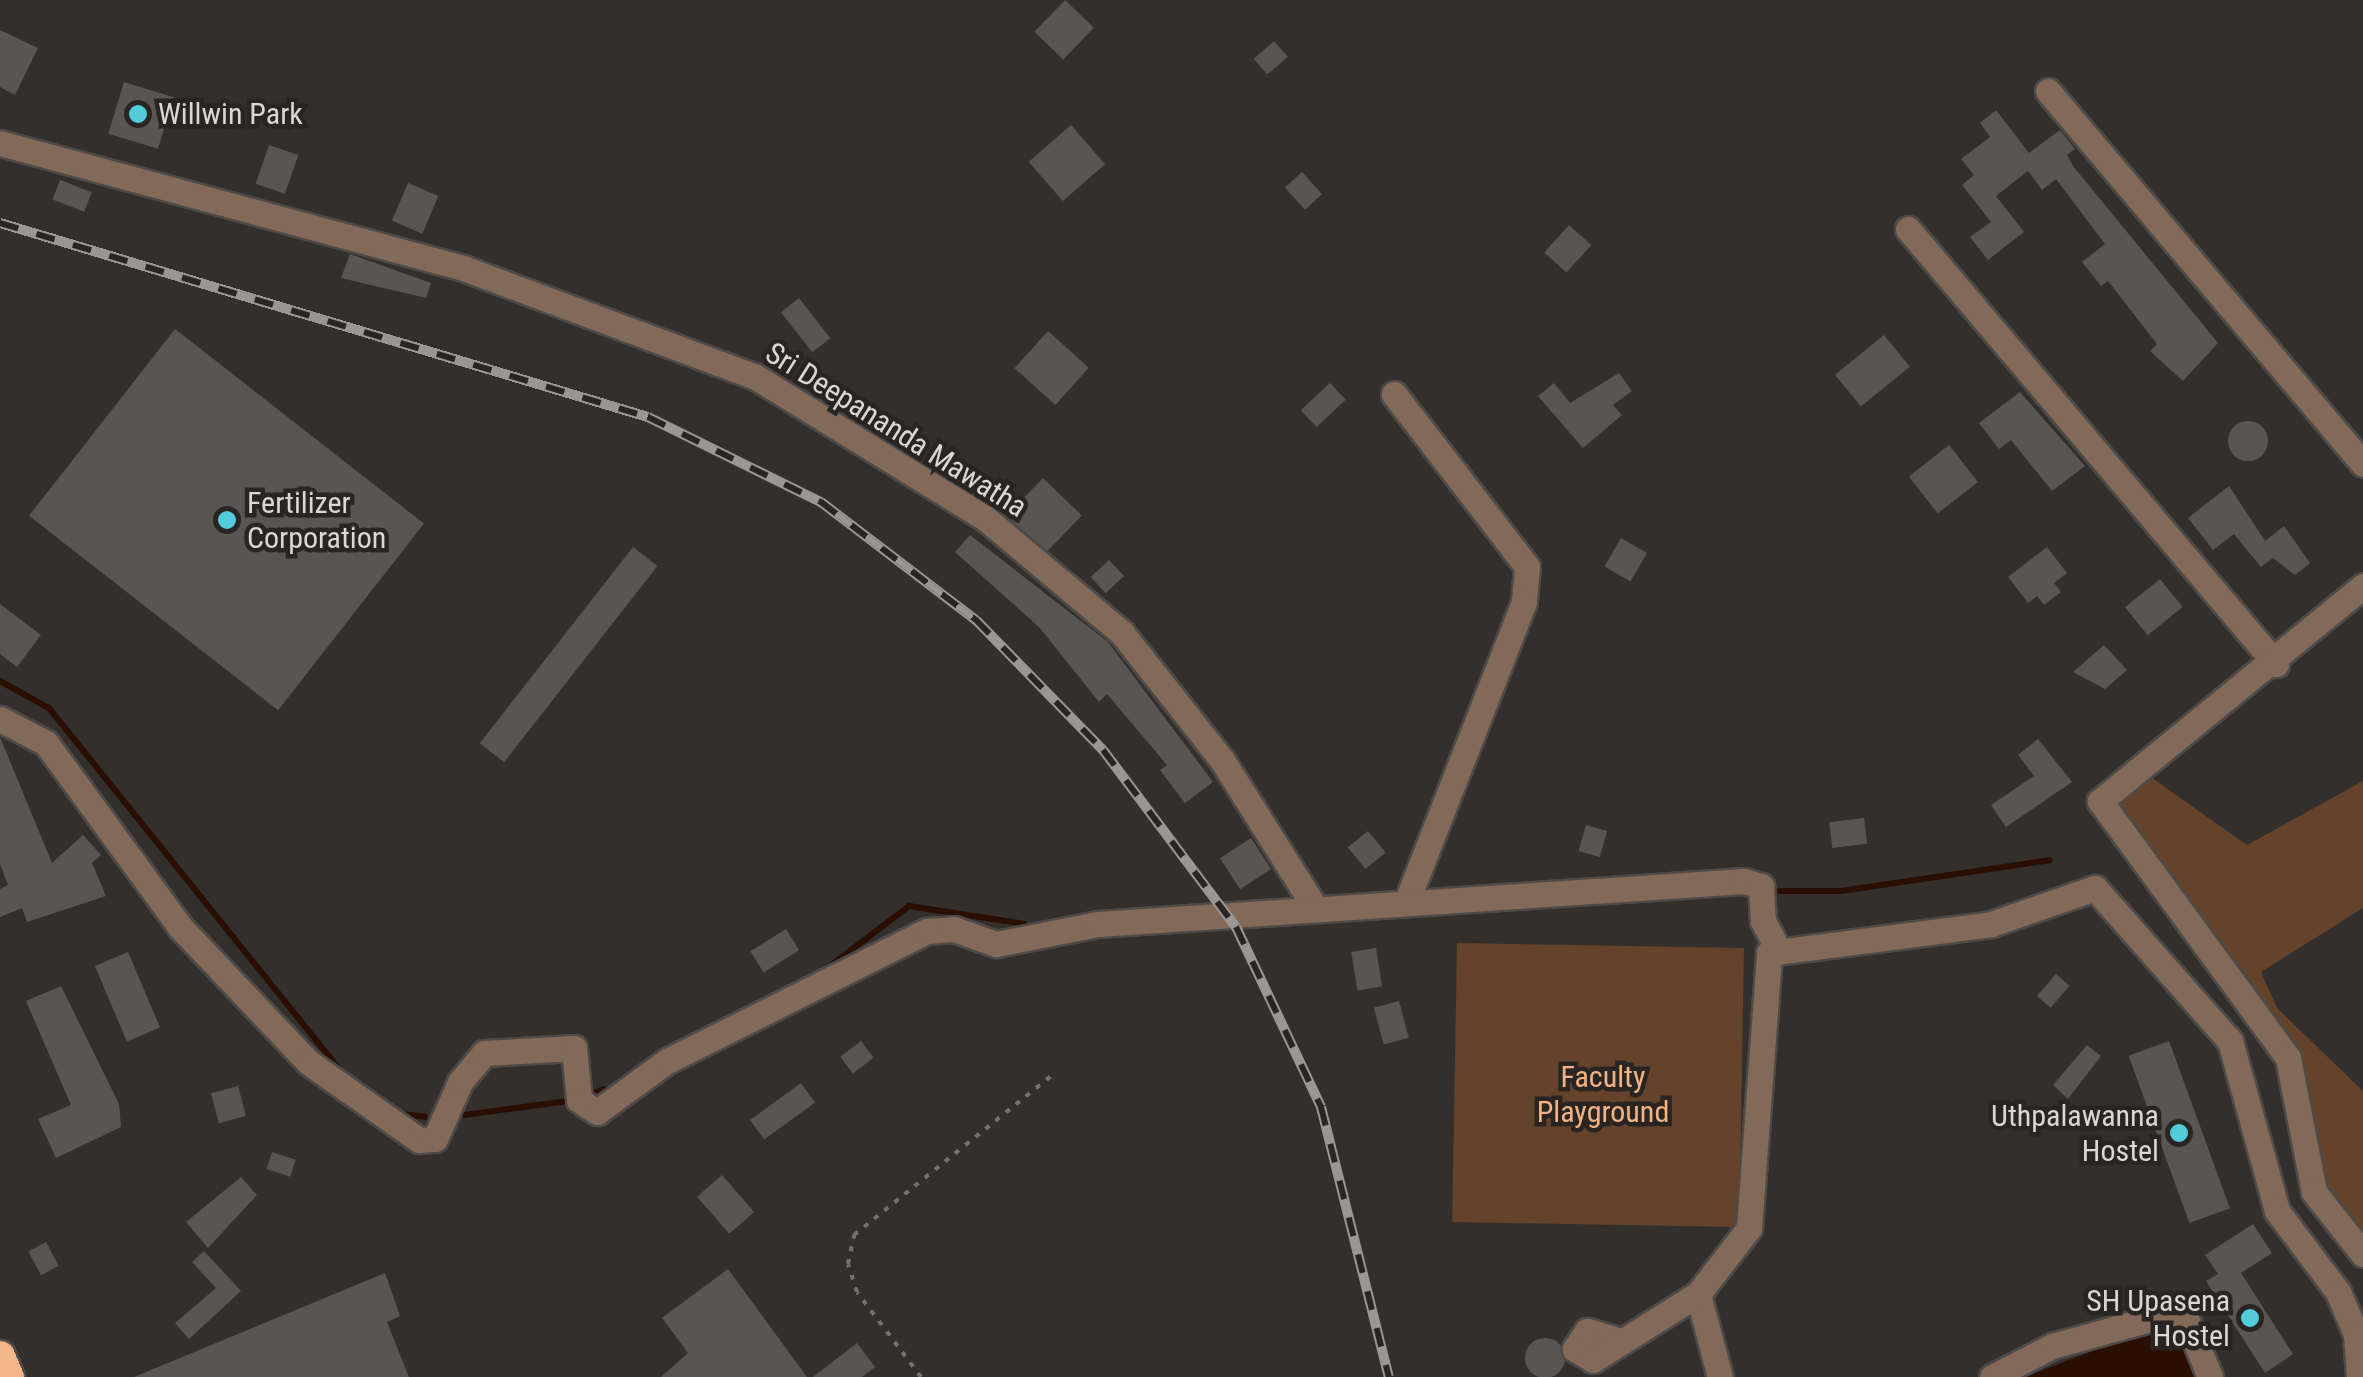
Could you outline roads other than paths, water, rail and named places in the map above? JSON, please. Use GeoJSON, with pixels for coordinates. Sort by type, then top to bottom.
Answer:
{"type":"FeatureCollection","features":[{"type":"Feature","properties":{"kind":"highway"},"geometry":{"type":"LineString","coordinates":[[0,1356],[9,1377]]}},
{"type":"Feature","properties":{"kind":"street"},"geometry":{"type":"LineString","coordinates":[[2048,91],[2363,464]]}},
{"type":"Feature","properties":{"kind":"street","name":"Sri Deepananda Mawatha"},"geometry":{"type":"LineString","coordinates":[[0,143],[464,268],[754,376],[985,518],[1122,633],[1222,760],[1316,909]]}},
{"type":"Feature","properties":{"kind":"street"},"geometry":{"type":"LineString","coordinates":[[1908,229],[2276,664]]}},
{"type":"Feature","properties":{"kind":"street"},"geometry":{"type":"LineString","coordinates":[[1394,394],[1527,566],[1524,602],[1407,900]]}},
{"type":"Feature","properties":{"kind":"street"},"geometry":{"type":"LineString","coordinates":[[2363,586],[2276,664],[2100,801],[2288,1058],[2314,1192],[2363,1254]]}},
{"type":"Feature","properties":{"kind":"street"},"geometry":{"type":"LineString","coordinates":[[0,718],[46,743],[180,927],[308,1062],[419,1140],[435,1139],[460,1082],[484,1053],[574,1048],[578,1092],[596,1112],[667,1061],[927,931],[954,928],[996,944],[1098,924],[1744,880],[1761,886],[1763,921],[1778,948]]}},
{"type":"Feature","properties":{"kind":"street"},"geometry":{"type":"LineString","coordinates":[[1614,1339],[1698,1294],[1749,1228],[1758,1191],[1769,953],[1778,948],[1991,924],[2076,892],[2108,893],[2230,1041],[2277,1211],[2338,1292],[2356,1334],[2359,1377]]}},
{"type":"Feature","properties":{"kind":"street"},"geometry":{"type":"LineString","coordinates":[[1698,1294],[1720,1377]]}},
{"type":"Feature","properties":{"kind":"street"},"geometry":{"type":"LineString","coordinates":[[1992,1377],[2052,1346],[2168,1314],[2185,1316],[2210,1377]]}},
{"type":"Feature","properties":{"kind":"waterway"},"geometry":{"type":"LineString","coordinates":[[0,681],[49,708],[339,1069]]}},
{"type":"Feature","properties":{"kind":"waterway"},"geometry":{"type":"LineString","coordinates":[[1780,891],[1841,891],[2050,860]]}},
{"type":"Feature","properties":{"kind":"waterway"},"geometry":{"type":"LineString","coordinates":[[825,970],[909,906],[1025,924]]}},
{"type":"Feature","properties":{"kind":"waterway"},"geometry":{"type":"LineString","coordinates":[[586,1096],[604,1089]]}},
{"type":"Feature","properties":{"kind":"waterway"},"geometry":{"type":"LineString","coordinates":[[465,1115],[575,1100]]}},
{"type":"Feature","properties":{"kind":"waterway"},"geometry":{"type":"LineString","coordinates":[[402,1114],[425,1117]]}},
{"type":"Feature","properties":{"kind":"railway"},"geometry":{"type":"LineString","coordinates":[[0,223],[648,417],[821,502],[976,620],[1103,750],[1236,927],[1321,1107],[1389,1377]]}},
{"type":"Feature","properties":{"kind":"place","name":"Willwin Park"},"geometry":{"type":"Point","coordinates":[138,114]}},
{"type":"Feature","properties":{"kind":"place","name":"Fertilizer Corporation"},"geometry":{"type":"Point","coordinates":[227,520]}},
{"type":"Feature","properties":{"kind":"place","name":"Uthpalawanna Hostel"},"geometry":{"type":"Point","coordinates":[2179,1133]}},
{"type":"Feature","properties":{"kind":"place","name":"SH Upasena Hostel"},"geometry":{"type":"Point","coordinates":[2250,1318]}},
{"type":"Feature","properties":{"kind":"park label","name":"Faculty Playground"},"geometry":{"type":"Point","coordinates":[1603,1094]}}]}
